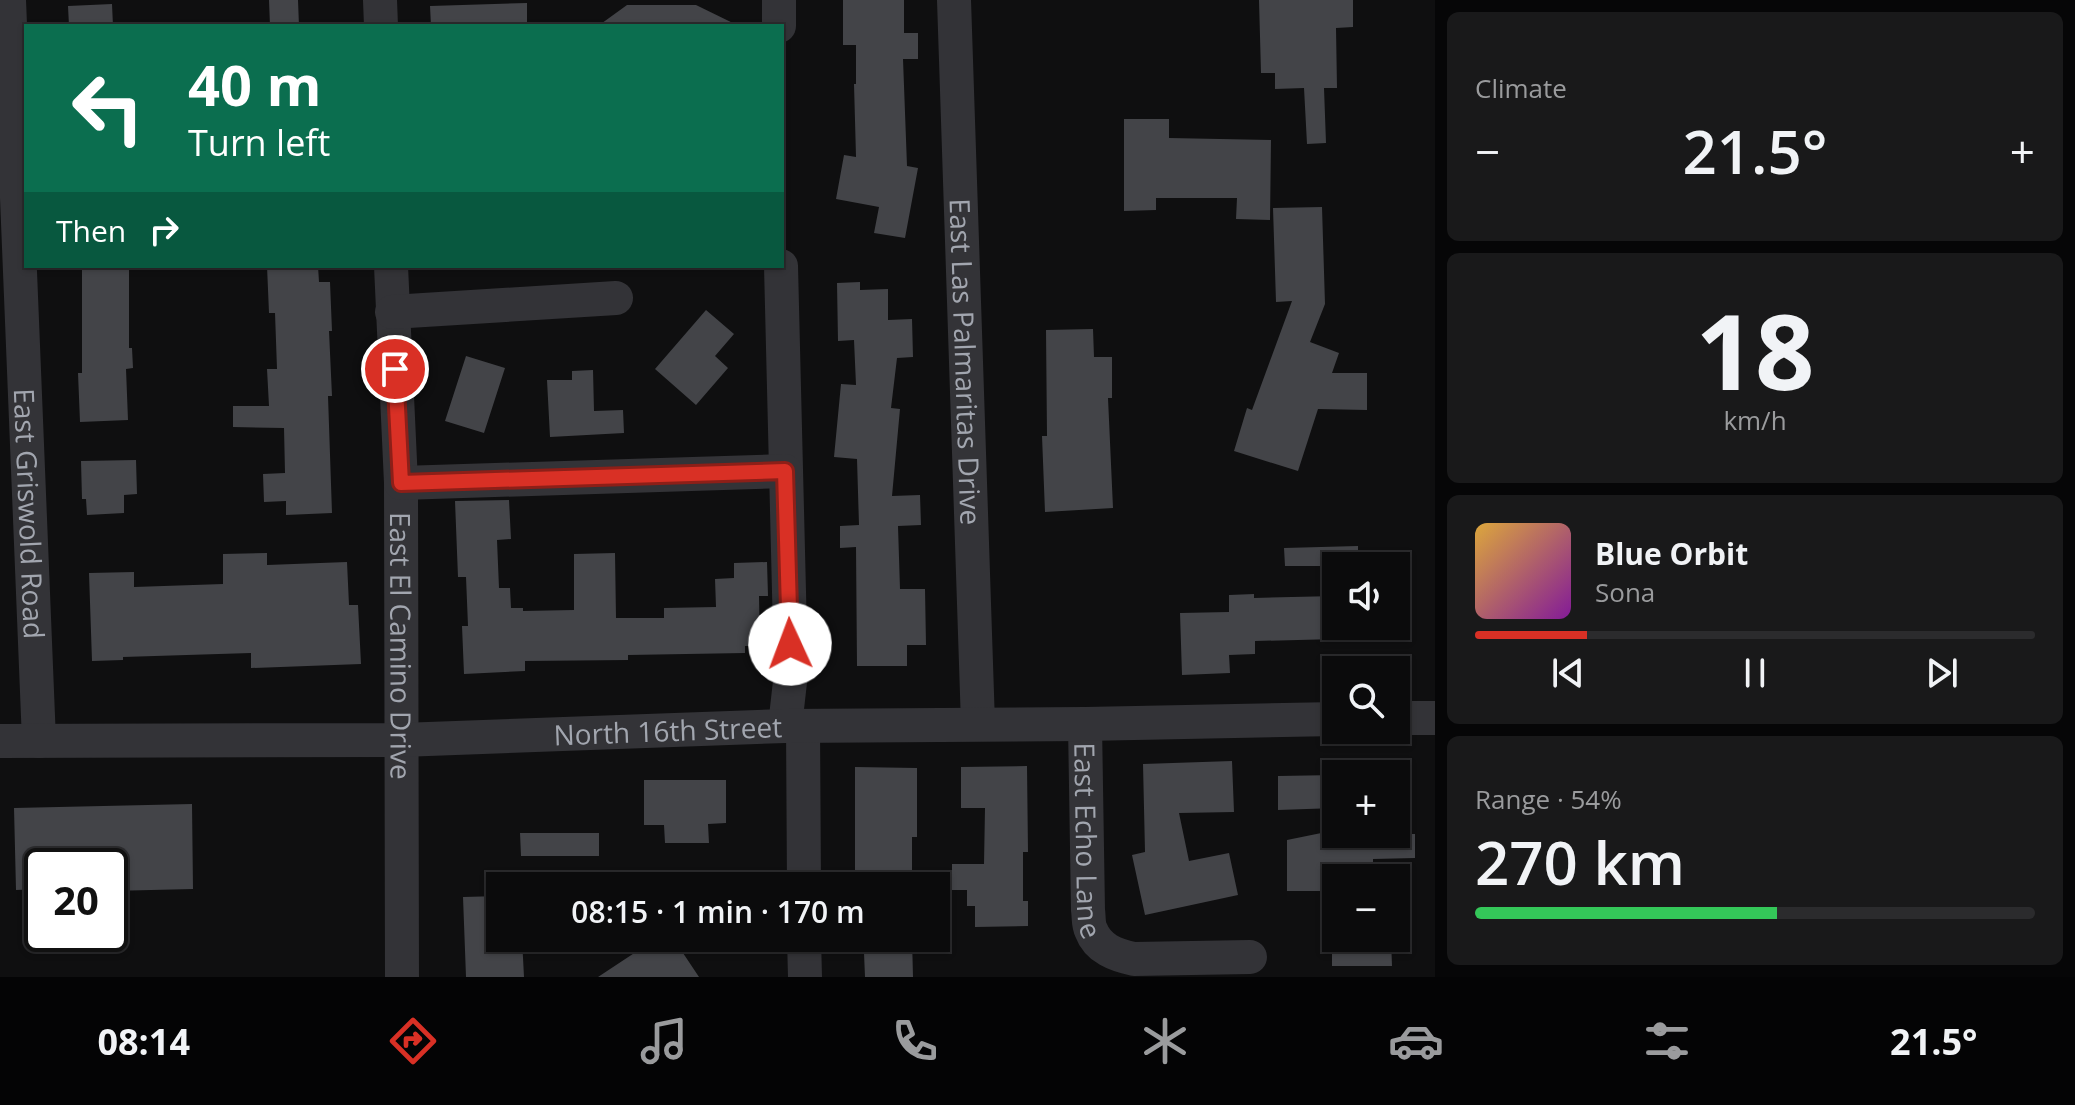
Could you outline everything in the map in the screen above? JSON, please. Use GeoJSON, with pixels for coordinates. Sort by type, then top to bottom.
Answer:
{"type":"FeatureCollection","features":[{"type":"Feature","properties":{"kind":"street","name":"East Griswold Road"},"geometry":{"type":"LineString","coordinates":[[9,0],[8,171],[39,741]]}},
{"type":"Feature","properties":{"kind":"street"},"geometry":{"type":"LineString","coordinates":[[380,0],[381,24]]}},
{"type":"Feature","properties":{"kind":"street"},"geometry":{"type":"LineString","coordinates":[[779,0],[779,24]]}},
{"type":"Feature","properties":{"kind":"street","name":"East Las Palmaritas Drive"},"geometry":{"type":"LineString","coordinates":[[954,0],[978,724]]}},
{"type":"Feature","properties":{"kind":"street","name":"East El Camino Drive"},"geometry":{"type":"LineString","coordinates":[[391,268],[401,483],[402,977]]}},
{"type":"Feature","properties":{"kind":"street"},"geometry":{"type":"LineString","coordinates":[[781,268],[791,673],[803,872]]}},
{"type":"Feature","properties":{"kind":"street"},"geometry":{"type":"LineString","coordinates":[[392,312],[616,298]]}},
{"type":"Feature","properties":{"kind":"street"},"geometry":{"type":"LineString","coordinates":[[401,483],[785,471]]}},
{"type":"Feature","properties":{"kind":"street"},"geometry":{"type":"LineString","coordinates":[[1410,718],[1435,718]]}},
{"type":"Feature","properties":{"kind":"street","name":"North 16th Street"},"geometry":{"type":"LineString","coordinates":[[0,741],[401,740],[794,726],[1322,719]]}},
{"type":"Feature","properties":{"kind":"street","name":"East Echo Lane"},"geometry":{"type":"LineString","coordinates":[[1085,724],[1088,910],[1091,930],[1101,945],[1116,955],[1134,959],[1250,957]]}},
{"type":"Feature","properties":{"kind":"street"},"geometry":{"type":"LineString","coordinates":[[804,952],[805,977]]}},
{"type":"Feature","properties":{"kind":"building"},"geometry":{"type":"Polygon","coordinates":[[[269,0],[298,0],[299,24],[270,24],[269,0]]]}},
{"type":"Feature","properties":{"kind":"building"},"geometry":{"type":"Polygon","coordinates":[[[843,0],[904,0],[904,33],[918,33],[918,59],[903,59],[907,166],[918,168],[905,238],[874,233],[879,207],[836,199],[844,155],[856,157],[856,45],[843,45],[843,0]]]}},
{"type":"Feature","properties":{"kind":"building"},"geometry":{"type":"Polygon","coordinates":[[[1259,0],[1353,0],[1353,27],[1336,28],[1337,88],[1324,88],[1326,143],[1307,144],[1304,88],[1275,89],[1275,73],[1261,73],[1259,0]]]}},
{"type":"Feature","properties":{"kind":"building"},"geometry":{"type":"Polygon","coordinates":[[[527,3],[527,24],[431,24],[430,6],[527,3]]]}},
{"type":"Feature","properties":{"kind":"building"},"geometry":{"type":"Polygon","coordinates":[[[112,4],[113,24],[69,24],[68,6],[112,4]]]}},
{"type":"Feature","properties":{"kind":"building"},"geometry":{"type":"Polygon","coordinates":[[[627,5],[696,5],[735,24],[601,24],[627,5]]]}},
{"type":"Feature","properties":{"kind":"building"},"geometry":{"type":"Polygon","coordinates":[[[1124,119],[1169,119],[1169,138],[1271,140],[1270,220],[1236,219],[1237,198],[1156,198],[1156,210],[1124,211],[1124,119]]]}},
{"type":"Feature","properties":{"kind":"building"},"geometry":{"type":"Polygon","coordinates":[[[1322,207],[1325,304],[1310,342],[1339,353],[1332,373],[1367,373],[1367,410],[1318,409],[1298,471],[1234,451],[1247,408],[1252,410],[1292,301],[1276,302],[1273,208],[1322,207]]]}},
{"type":"Feature","properties":{"kind":"building"},"geometry":{"type":"Polygon","coordinates":[[[267,268],[318,268],[319,282],[330,282],[332,396],[328,396],[332,513],[286,515],[286,501],[264,502],[263,474],[285,473],[284,428],[233,427],[233,406],[269,406],[267,369],[277,369],[275,313],[269,313],[267,268]]]}},
{"type":"Feature","properties":{"kind":"building"},"geometry":{"type":"Polygon","coordinates":[[[82,270],[129,270],[129,348],[132,348],[133,368],[126,369],[128,420],[80,422],[78,373],[82,373],[82,270]]]}},
{"type":"Feature","properties":{"kind":"building"},"geometry":{"type":"Polygon","coordinates":[[[860,282],[860,290],[888,289],[888,320],[912,319],[913,357],[897,358],[891,408],[900,409],[892,496],[920,495],[921,525],[898,526],[900,589],[925,589],[926,645],[907,645],[907,666],[857,666],[856,547],[840,548],[840,526],[859,525],[857,459],[834,457],[841,384],[856,385],[854,340],[838,341],[837,283],[860,282]]]}},
{"type":"Feature","properties":{"kind":"building"},"geometry":{"type":"Polygon","coordinates":[[[706,310],[734,334],[715,356],[728,368],[696,405],[655,369],[706,310]]]}},
{"type":"Feature","properties":{"kind":"building"},"geometry":{"type":"Polygon","coordinates":[[[1093,329],[1094,357],[1112,357],[1112,398],[1108,398],[1113,508],[1045,512],[1042,436],[1047,436],[1046,330],[1093,329]]]}},
{"type":"Feature","properties":{"kind":"building"},"geometry":{"type":"Polygon","coordinates":[[[466,356],[505,368],[484,433],[445,421],[466,356]]]}},
{"type":"Feature","properties":{"kind":"building"},"geometry":{"type":"Polygon","coordinates":[[[593,370],[594,411],[623,410],[624,433],[550,437],[547,380],[572,380],[572,371],[593,370]]]}},
{"type":"Feature","properties":{"kind":"building"},"geometry":{"type":"Polygon","coordinates":[[[136,460],[137,494],[124,495],[124,513],[87,515],[86,499],[82,499],[81,461],[136,460]]]}},
{"type":"Feature","properties":{"kind":"building"},"geometry":{"type":"Polygon","coordinates":[[[509,500],[511,539],[497,540],[499,588],[510,588],[511,608],[523,608],[523,611],[574,610],[574,554],[615,553],[616,618],[664,618],[664,608],[716,607],[715,579],[734,578],[734,563],[767,562],[768,596],[759,596],[760,646],[745,646],[745,653],[628,655],[628,660],[525,661],[525,671],[464,674],[462,626],[468,626],[466,577],[458,577],[455,501],[509,500]]]}},
{"type":"Feature","properties":{"kind":"building"},"geometry":{"type":"Polygon","coordinates":[[[1358,546],[1358,552],[1322,552],[1322,566],[1285,566],[1284,548],[1358,546]]]}},
{"type":"Feature","properties":{"kind":"building"},"geometry":{"type":"Polygon","coordinates":[[[267,553],[267,565],[347,562],[349,605],[358,605],[361,664],[251,668],[251,653],[123,657],[123,660],[92,661],[89,573],[134,572],[134,587],[223,584],[223,554],[267,553]]]}},
{"type":"Feature","properties":{"kind":"building"},"geometry":{"type":"Polygon","coordinates":[[[1254,594],[1254,598],[1322,596],[1322,639],[1255,641],[1255,654],[1229,655],[1230,673],[1182,675],[1180,613],[1229,612],[1229,595],[1254,594]]]}},
{"type":"Feature","properties":{"kind":"building"},"geometry":{"type":"Polygon","coordinates":[[[1232,761],[1234,812],[1179,813],[1189,861],[1229,853],[1238,895],[1145,915],[1132,855],[1145,852],[1143,764],[1232,761]]]}},
{"type":"Feature","properties":{"kind":"building"},"geometry":{"type":"Polygon","coordinates":[[[1027,766],[1028,852],[1023,852],[1023,901],[1028,901],[1028,926],[975,927],[975,906],[967,906],[967,890],[952,890],[952,864],[984,864],[985,808],[961,808],[961,767],[1027,766]]]}},
{"type":"Feature","properties":{"kind":"building"},"geometry":{"type":"Polygon","coordinates":[[[855,767],[917,768],[917,837],[912,837],[912,872],[855,872],[855,767]]]}},
{"type":"Feature","properties":{"kind":"building"},"geometry":{"type":"Polygon","coordinates":[[[1322,775],[1322,808],[1278,810],[1278,776],[1322,775]]]}},
{"type":"Feature","properties":{"kind":"building"},"geometry":{"type":"Polygon","coordinates":[[[644,780],[726,780],[726,823],[708,824],[709,843],[665,843],[664,825],[644,825],[644,780]]]}},
{"type":"Feature","properties":{"kind":"building"},"geometry":{"type":"Polygon","coordinates":[[[192,804],[193,889],[128,891],[128,848],[24,848],[24,890],[16,890],[14,808],[192,804]]]}},
{"type":"Feature","properties":{"kind":"building"},"geometry":{"type":"Polygon","coordinates":[[[520,833],[599,833],[599,856],[521,856],[520,833]]]}},
{"type":"Feature","properties":{"kind":"building"},"geometry":{"type":"Polygon","coordinates":[[[1322,833],[1322,848],[1410,848],[1410,834],[1415,834],[1415,858],[1373,859],[1373,864],[1322,864],[1322,891],[1287,891],[1287,840],[1322,833]]]}},
{"type":"Feature","properties":{"kind":"building"},"geometry":{"type":"Polygon","coordinates":[[[486,896],[486,952],[523,952],[524,977],[466,977],[463,897],[486,896]]]}},
{"type":"Feature","properties":{"kind":"building"},"geometry":{"type":"Polygon","coordinates":[[[636,952],[682,952],[699,977],[598,977],[636,952]]]}},
{"type":"Feature","properties":{"kind":"building"},"geometry":{"type":"Polygon","coordinates":[[[912,952],[913,977],[865,977],[864,953],[912,952]]]}},
{"type":"Feature","properties":{"kind":"building"},"geometry":{"type":"Polygon","coordinates":[[[1332,952],[1392,952],[1392,966],[1332,966],[1332,952]]]}},
{"type":"Feature","properties":{"kind":"route"},"geometry":{"type":"LineString","coordinates":[[395,369],[401,483],[785,471],[790,644]]}}]}
